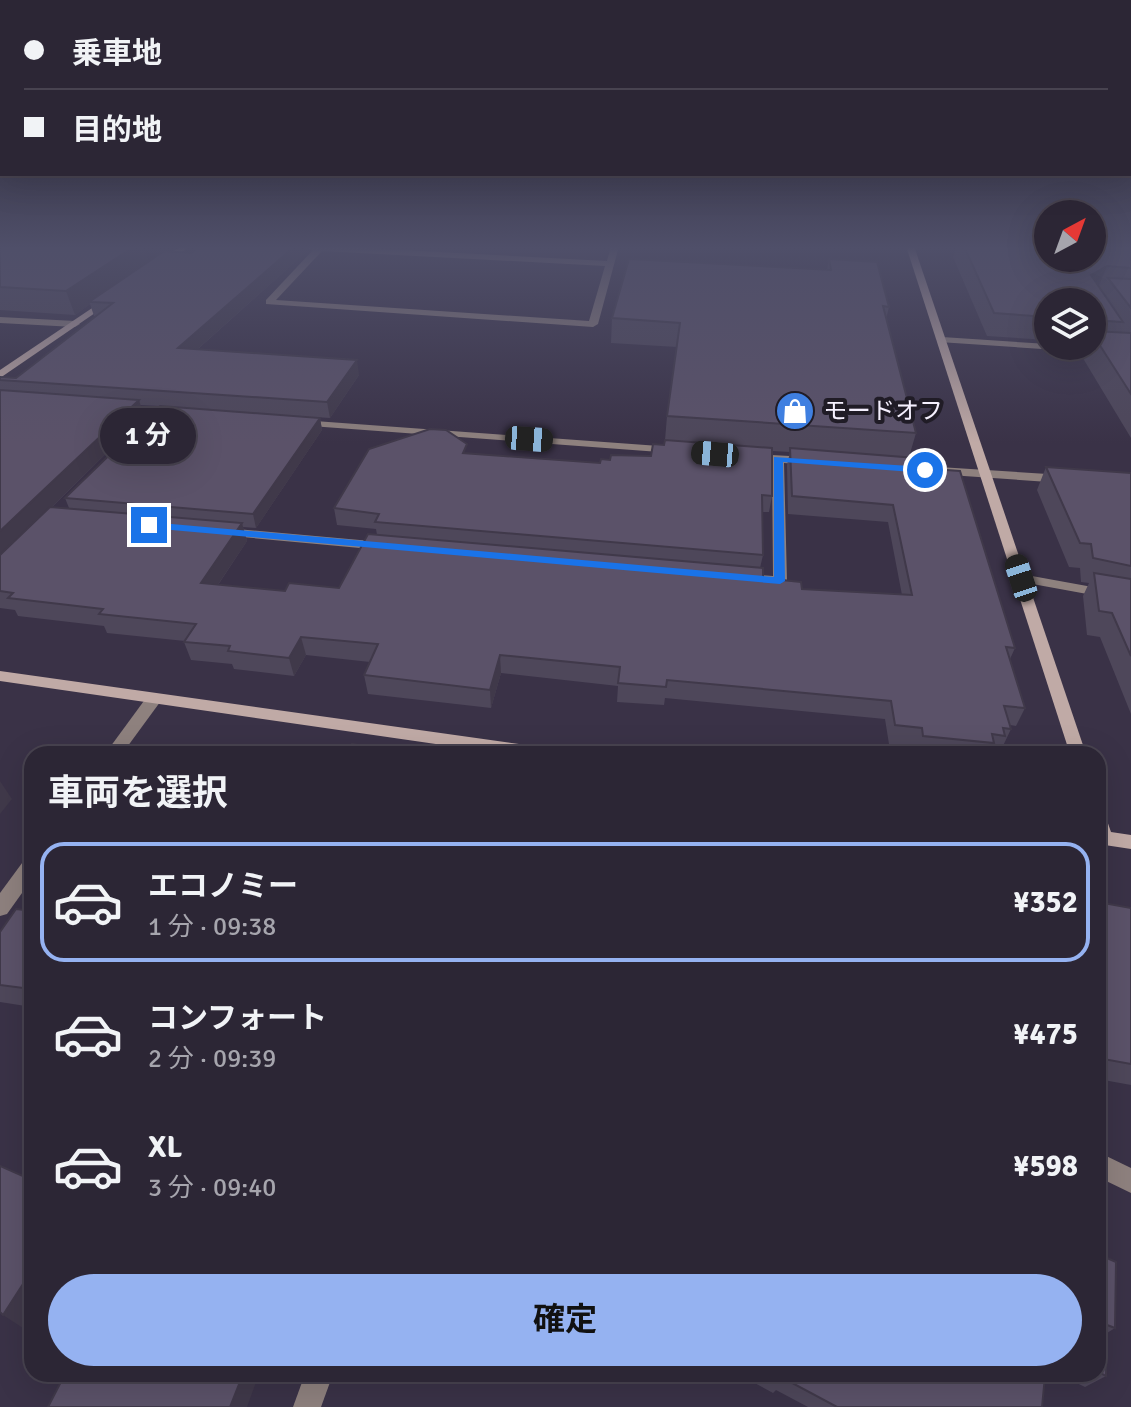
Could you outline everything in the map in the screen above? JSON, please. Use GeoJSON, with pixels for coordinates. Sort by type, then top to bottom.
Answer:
{"type":"FeatureCollection","features":[{"type":"Feature","properties":{"kind":"street"},"geometry":{"type":"LineString","coordinates":[[0,375],[93,312]]}},
{"type":"Feature","properties":{"kind":"street"},"geometry":{"type":"LineString","coordinates":[[411,312],[593,324],[596,312]]}},
{"type":"Feature","properties":{"kind":"street"},"geometry":{"type":"LineString","coordinates":[[932,312],[1075,746]]}},
{"type":"Feature","properties":{"kind":"street"},"geometry":{"type":"LineString","coordinates":[[0,320],[75,324]]}},
{"type":"Feature","properties":{"kind":"street"},"geometry":{"type":"LineString","coordinates":[[942,340],[1129,352]]}},
{"type":"Feature","properties":{"kind":"street"},"geometry":{"type":"LineString","coordinates":[[1119,341],[1129,352]]}},
{"type":"Feature","properties":{"kind":"street"},"geometry":{"type":"LineString","coordinates":[[102,408],[190,414]]}},
{"type":"Feature","properties":{"kind":"street"},"geometry":{"type":"LineString","coordinates":[[144,428],[160,412]]}},
{"type":"Feature","properties":{"kind":"street"},"geometry":{"type":"LineString","coordinates":[[293,422],[684,451]]}},
{"type":"Feature","properties":{"kind":"street"},"geometry":{"type":"LineString","coordinates":[[731,455],[822,462]]}},
{"type":"Feature","properties":{"kind":"street"},"geometry":{"type":"LineString","coordinates":[[748,578],[780,581],[778,459]]}},
{"type":"Feature","properties":{"kind":"street"},"geometry":{"type":"LineString","coordinates":[[925,470],[1069,480]]}},
{"type":"Feature","properties":{"kind":"street"},"geometry":{"type":"LineString","coordinates":[[212,531],[401,547]]}},
{"type":"Feature","properties":{"kind":"street"},"geometry":{"type":"LineString","coordinates":[[1021,578],[1131,598]]}},
{"type":"Feature","properties":{"kind":"street"},"geometry":{"type":"LineString","coordinates":[[0,676],[456,746]]}},
{"type":"Feature","properties":{"kind":"street"},"geometry":{"type":"LineString","coordinates":[[119,746],[155,698]]}},
{"type":"Feature","properties":{"kind":"street"},"geometry":{"type":"LineString","coordinates":[[1106,838],[1131,842]]}},
{"type":"Feature","properties":{"kind":"street"},"geometry":{"type":"LineString","coordinates":[[0,908],[24,875]]}},
{"type":"Feature","properties":{"kind":"street"},"geometry":{"type":"LineString","coordinates":[[1106,1168],[1131,1181]]}},
{"type":"Feature","properties":{"kind":"street"},"geometry":{"type":"LineString","coordinates":[[307,1407],[316,1382]]}},
{"type":"Feature","properties":{"kind":"building"},"geometry":{"type":"Polygon","coordinates":[[[102,312],[220,312],[178,348],[357,360],[327,402],[0,380],[0,377],[16,378],[102,312]]]}},
{"type":"Feature","properties":{"kind":"building"},"geometry":{"type":"Polygon","coordinates":[[[614,312],[884,312],[916,433],[667,416],[680,323],[612,318],[614,312]]]}},
{"type":"Feature","properties":{"kind":"building"},"geometry":{"type":"Polygon","coordinates":[[[993,312],[1034,312],[1034,316],[994,313],[993,312]]]}},
{"type":"Feature","properties":{"kind":"building"},"geometry":{"type":"Polygon","coordinates":[[[1106,312],[1116,312],[1123,322],[1106,321],[1106,312]]]}},
{"type":"Feature","properties":{"kind":"building"},"geometry":{"type":"Polygon","coordinates":[[[1106,332],[1131,333],[1131,394],[1106,355],[1106,332]]]}},
{"type":"Feature","properties":{"kind":"building"},"geometry":{"type":"Polygon","coordinates":[[[0,390],[139,400],[0,531],[0,390]]]}},
{"type":"Feature","properties":{"kind":"building"},"geometry":{"type":"Polygon","coordinates":[[[160,406],[320,418],[253,514],[65,498],[160,406]]]}},
{"type":"Feature","properties":{"kind":"building"},"geometry":{"type":"Polygon","coordinates":[[[430,429],[446,430],[467,444],[463,453],[600,463],[601,459],[610,460],[611,455],[651,456],[653,444],[664,445],[665,440],[772,448],[772,496],[762,495],[763,555],[375,522],[379,514],[334,508],[369,449],[430,429]]]}},
{"type":"Feature","properties":{"kind":"building"},"geometry":{"type":"Polygon","coordinates":[[[790,448],[916,458],[919,468],[960,471],[1015,648],[1006,647],[1025,708],[1004,706],[1011,729],[1003,728],[1005,736],[992,734],[994,743],[923,736],[922,728],[895,725],[891,701],[667,680],[666,687],[618,683],[620,667],[500,655],[490,690],[364,675],[378,644],[301,637],[289,658],[228,651],[230,646],[184,642],[196,624],[99,614],[103,609],[8,598],[13,593],[0,591],[0,555],[50,507],[242,523],[201,583],[285,591],[289,583],[339,588],[368,534],[763,568],[763,578],[801,582],[802,589],[912,595],[893,505],[792,496],[790,448]]]}},
{"type":"Feature","properties":{"kind":"building"},"geometry":{"type":"Polygon","coordinates":[[[1046,467],[1131,473],[1131,566],[1093,558],[1091,544],[1080,543],[1046,467]]]}},
{"type":"Feature","properties":{"kind":"building"},"geometry":{"type":"Polygon","coordinates":[[[1094,573],[1131,579],[1131,656],[1112,613],[1099,611],[1094,573]]]}},
{"type":"Feature","properties":{"kind":"building"},"geometry":{"type":"Polygon","coordinates":[[[1106,903],[1131,908],[1131,1064],[1106,1059],[1106,903]]]}},
{"type":"Feature","properties":{"kind":"building"},"geometry":{"type":"Polygon","coordinates":[[[16,909],[24,910],[24,988],[0,985],[0,932],[16,909]]]}},
{"type":"Feature","properties":{"kind":"building"},"geometry":{"type":"Polygon","coordinates":[[[0,1166],[24,1176],[24,1282],[3,1315],[0,1312],[0,1166]]]}},
{"type":"Feature","properties":{"kind":"building"},"geometry":{"type":"Polygon","coordinates":[[[1106,1258],[1116,1262],[1115,1328],[1107,1325],[1106,1376],[1106,1258]]]}},
{"type":"Feature","properties":{"kind":"building"},"geometry":{"type":"Polygon","coordinates":[[[61,1382],[240,1382],[230,1407],[48,1407],[61,1382]]]}},
{"type":"Feature","properties":{"kind":"building"},"geometry":{"type":"Polygon","coordinates":[[[790,1382],[1044,1382],[1042,1407],[837,1407],[790,1382]]]}},
{"type":"Feature","properties":{"kind":"place","name":"モードオフ"},"geometry":{"type":"Point","coordinates":[795,411]}},
{"type":"Feature","properties":{"kind":"route"},"geometry":{"type":"LineString","coordinates":[[149,525],[780,581],[778,459],[925,470]]}}]}
